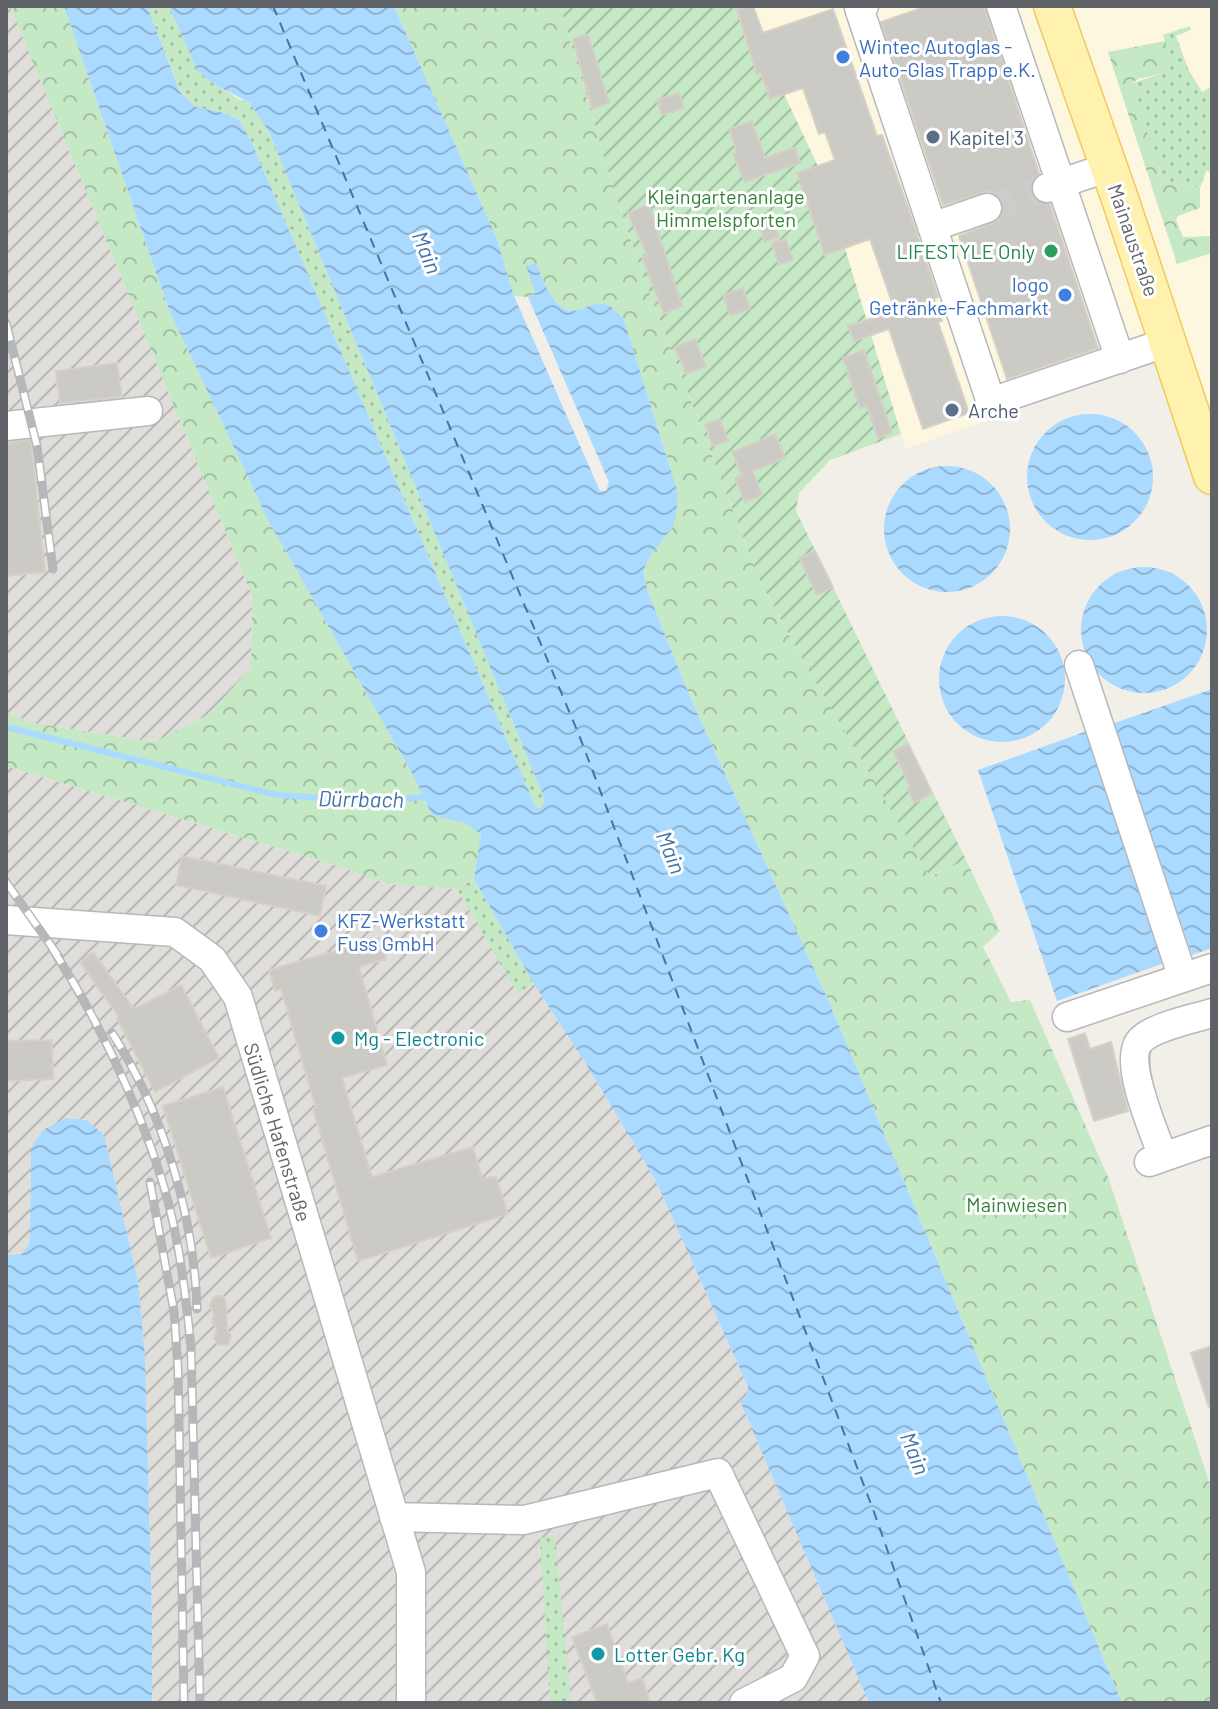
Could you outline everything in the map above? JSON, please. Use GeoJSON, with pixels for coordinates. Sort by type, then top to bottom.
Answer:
{"type":"FeatureCollection","features":[{"type":"Feature","properties":{"kind":"main road","name":"Mainaustraße"},"geometry":{"type":"LineString","coordinates":[[1052,6],[1168,342],[1204,426],[1212,476]]}},
{"type":"Feature","properties":{"kind":"street"},"geometry":{"type":"LineString","coordinates":[[864,6],[859,8],[991,402],[1168,342]]}},
{"type":"Feature","properties":{"kind":"street"},"geometry":{"type":"LineString","coordinates":[[1001,6],[1054,186],[1120,359]]}},
{"type":"Feature","properties":{"kind":"street"},"geometry":{"type":"LineString","coordinates":[[1054,186],[1109,167]]}},
{"type":"Feature","properties":{"kind":"street"},"geometry":{"type":"LineString","coordinates":[[932,227],[987,208]]}},
{"type":"Feature","properties":{"kind":"street"},"geometry":{"type":"LineString","coordinates":[[6,426],[148,411]]}},
{"type":"Feature","properties":{"kind":"street"},"geometry":{"type":"LineString","coordinates":[[1079,665],[1183,978]]}},
{"type":"Feature","properties":{"kind":"street","name":"Südliche Hafenstraße"},"geometry":{"type":"LineString","coordinates":[[6,920],[175,932],[212,959],[238,997],[411,1572],[411,1703]]}},
{"type":"Feature","properties":{"kind":"street"},"geometry":{"type":"LineString","coordinates":[[1067,1017],[1212,969]]}},
{"type":"Feature","properties":{"kind":"street"},"geometry":{"type":"LineString","coordinates":[[1212,1013],[1139,1040],[1133,1062],[1155,1160],[1212,1140]]}},
{"type":"Feature","properties":{"kind":"street"},"geometry":{"type":"LineString","coordinates":[[394,1517],[524,1520],[718,1473],[805,1656],[793,1678],[744,1703]]}},
{"type":"Feature","properties":{"kind":"shaded area"},"geometry":{"type":"Polygon","coordinates":[[[6,6],[10,6],[252,596],[251,667],[210,714],[154,742],[32,723],[6,712],[6,6]]]}},
{"type":"Feature","properties":{"kind":"shaded area"},"geometry":{"type":"Polygon","coordinates":[[[753,6],[1212,6],[1212,448],[1180,354],[905,449],[824,179],[784,94],[753,6]]]}},
{"type":"Feature","properties":{"kind":"shaded area"},"geometry":{"type":"Polygon","coordinates":[[[6,766],[344,868],[387,884],[457,889],[517,992],[534,984],[656,1181],[748,1387],[746,1397],[740,1401],[869,1703],[152,1703],[145,1356],[138,1281],[104,1135],[87,1120],[66,1118],[43,1130],[31,1148],[30,1242],[22,1254],[6,1255],[6,766]]]}},
{"type":"Feature","properties":{"kind":"green space"},"geometry":{"type":"Polygon","coordinates":[[[10,6],[64,6],[169,310],[268,520],[414,777],[432,815],[467,824],[482,837],[474,879],[457,889],[387,884],[344,868],[6,766],[6,712],[32,723],[154,742],[210,714],[251,667],[252,596],[10,6]]]}},
{"type":"Feature","properties":{"kind":"green space"},"geometry":{"type":"Polygon","coordinates":[[[147,6],[169,6],[197,70],[238,99],[250,103],[269,132],[543,795],[541,808],[535,807],[251,141],[239,120],[196,107],[180,91],[147,6]]]}},
{"type":"Feature","properties":{"kind":"green space","name":"Mainwiesen"},"geometry":{"type":"Polygon","coordinates":[[[394,6],[560,6],[613,187],[642,273],[760,581],[805,664],[931,876],[966,860],[1000,931],[983,947],[1011,1002],[1030,1000],[1108,1177],[1212,1490],[1212,1703],[1122,1703],[830,1004],[690,697],[648,592],[643,571],[650,556],[672,528],[678,493],[624,320],[608,306],[574,311],[562,307],[548,290],[536,263],[526,267],[535,293],[528,297],[514,296],[497,239],[394,6]]]}},
{"type":"Feature","properties":{"kind":"green space","name":"Kleingartenanlage Himmelspforten"},"geometry":{"type":"Polygon","coordinates":[[[560,6],[753,6],[784,94],[824,179],[901,434],[830,460],[799,493],[796,511],[966,860],[930,876],[805,664],[760,581],[642,273],[613,187],[560,6]]]}},
{"type":"Feature","properties":{"kind":"green space"},"geometry":{"type":"Polygon","coordinates":[[[1190,26],[1191,30],[1176,36],[1188,69],[1202,92],[1212,86],[1212,172],[1206,171],[1200,188],[1164,184],[1130,84],[1160,74],[1165,41],[1163,35],[1190,26]]]}},
{"type":"Feature","properties":{"kind":"green space"},"geometry":{"type":"Polygon","coordinates":[[[1165,41],[1169,62],[1160,74],[1138,79],[1131,84],[1164,184],[1200,188],[1200,208],[1178,216],[1176,220],[1183,237],[1212,236],[1212,253],[1177,264],[1108,52],[1165,41]]]}},
{"type":"Feature","properties":{"kind":"green space"},"geometry":{"type":"Polygon","coordinates":[[[474,879],[534,984],[517,993],[457,889],[474,879]]]}},
{"type":"Feature","properties":{"kind":"green space"},"geometry":{"type":"Polygon","coordinates":[[[555,1536],[571,1703],[550,1703],[540,1538],[555,1536]]]}},
{"type":"Feature","properties":{"kind":"water","name":"Main"},"geometry":{"type":"Polygon","coordinates":[[[64,6],[147,6],[180,92],[196,107],[239,120],[251,141],[535,807],[541,808],[544,804],[543,795],[269,132],[250,103],[212,83],[197,70],[169,6],[394,6],[497,239],[514,296],[600,491],[606,491],[609,482],[528,297],[535,293],[526,266],[536,263],[548,290],[562,307],[575,311],[600,303],[615,310],[624,320],[678,493],[672,528],[650,556],[643,571],[648,592],[690,697],[830,1004],[1122,1703],[869,1703],[740,1401],[746,1397],[748,1387],[656,1181],[534,984],[474,879],[481,834],[465,823],[432,815],[414,777],[268,520],[169,310],[64,6]]]}},
{"type":"Feature","properties":{"kind":"water"},"geometry":{"type":"Polygon","coordinates":[[[1090,414],[1114,419],[1135,432],[1148,453],[1153,477],[1148,501],[1135,522],[1114,535],[1090,540],[1066,535],[1045,522],[1032,501],[1027,477],[1032,453],[1045,432],[1066,419],[1090,414]]]}},
{"type":"Feature","properties":{"kind":"water"},"geometry":{"type":"Polygon","coordinates":[[[947,466],[971,471],[992,484],[1005,505],[1010,529],[1005,553],[992,574],[971,587],[947,592],[923,587],[902,574],[889,553],[884,529],[889,505],[902,484],[923,471],[947,466]]]}},
{"type":"Feature","properties":{"kind":"water"},"geometry":{"type":"Polygon","coordinates":[[[1144,567],[1168,572],[1189,585],[1202,606],[1207,630],[1202,654],[1189,675],[1168,688],[1144,693],[1120,688],[1099,675],[1086,654],[1081,630],[1086,606],[1099,585],[1120,572],[1144,567]]]}},
{"type":"Feature","properties":{"kind":"water"},"geometry":{"type":"Polygon","coordinates":[[[1002,616],[1026,621],[1047,634],[1060,655],[1065,679],[1060,703],[1047,724],[1026,737],[1002,742],[978,737],[957,724],[944,703],[939,679],[944,655],[957,634],[978,621],[1002,616]]]}},
{"type":"Feature","properties":{"kind":"water"},"geometry":{"type":"Polygon","coordinates":[[[1212,689],[1212,948],[1192,955],[1112,724],[1212,689]]]}},
{"type":"Feature","properties":{"kind":"water"},"geometry":{"type":"Polygon","coordinates":[[[1090,730],[1170,961],[1057,1001],[978,770],[1090,730]]]}},
{"type":"Feature","properties":{"kind":"water"},"geometry":{"type":"Polygon","coordinates":[[[66,1118],[87,1120],[104,1135],[138,1281],[145,1356],[152,1703],[6,1703],[6,1255],[22,1254],[30,1242],[31,1148],[43,1130],[66,1118]]]}},
{"type":"Feature","properties":{"kind":"building"},"geometry":{"type":"Polygon","coordinates":[[[753,6],[763,33],[833,9],[877,136],[882,135],[911,216],[938,297],[934,299],[942,321],[938,322],[969,413],[923,429],[889,329],[854,341],[848,326],[895,311],[870,239],[825,255],[797,173],[835,160],[825,132],[819,134],[803,88],[770,99],[761,73],[757,74],[737,10],[753,6]]]}},
{"type":"Feature","properties":{"kind":"building"},"geometry":{"type":"Polygon","coordinates":[[[927,6],[984,6],[1039,173],[1031,184],[1031,193],[1036,201],[1050,204],[1098,348],[1007,379],[959,236],[999,220],[1004,210],[1003,202],[989,191],[943,205],[881,22],[927,6]]]}},
{"type":"Feature","properties":{"kind":"building"},"geometry":{"type":"Polygon","coordinates":[[[588,34],[609,103],[592,109],[573,39],[588,34]]]}},
{"type":"Feature","properties":{"kind":"building"},"geometry":{"type":"Polygon","coordinates":[[[679,93],[684,108],[662,115],[657,100],[679,93]]]}},
{"type":"Feature","properties":{"kind":"building"},"geometry":{"type":"Polygon","coordinates":[[[752,121],[765,158],[795,147],[800,163],[745,182],[733,154],[737,153],[729,129],[752,121]]]}},
{"type":"Feature","properties":{"kind":"building"},"geometry":{"type":"Polygon","coordinates":[[[649,204],[682,306],[664,314],[642,257],[647,255],[628,213],[649,204]]]}},
{"type":"Feature","properties":{"kind":"building"},"geometry":{"type":"Polygon","coordinates":[[[772,216],[779,237],[765,242],[758,221],[772,216]]]}},
{"type":"Feature","properties":{"kind":"building"},"geometry":{"type":"Polygon","coordinates":[[[786,239],[793,260],[779,265],[772,243],[786,239]]]}},
{"type":"Feature","properties":{"kind":"building"},"geometry":{"type":"Polygon","coordinates":[[[743,288],[750,309],[730,316],[723,295],[743,288]]]}},
{"type":"Feature","properties":{"kind":"building"},"geometry":{"type":"Polygon","coordinates":[[[695,339],[706,367],[686,374],[675,347],[695,339]]]}},
{"type":"Feature","properties":{"kind":"building"},"geometry":{"type":"Polygon","coordinates":[[[864,350],[892,433],[878,438],[867,406],[860,408],[843,358],[864,350]]]}},
{"type":"Feature","properties":{"kind":"building"},"geometry":{"type":"Polygon","coordinates":[[[117,363],[122,397],[60,403],[56,371],[117,363]]]}},
{"type":"Feature","properties":{"kind":"building"},"geometry":{"type":"Polygon","coordinates":[[[720,419],[728,441],[713,446],[705,425],[720,419]]]}},
{"type":"Feature","properties":{"kind":"building"},"geometry":{"type":"Polygon","coordinates":[[[775,434],[785,458],[753,471],[762,495],[745,502],[735,478],[742,475],[732,452],[775,434]]]}},
{"type":"Feature","properties":{"kind":"building"},"geometry":{"type":"Polygon","coordinates":[[[31,440],[45,572],[6,576],[6,443],[31,440]]]}},
{"type":"Feature","properties":{"kind":"building"},"geometry":{"type":"Polygon","coordinates":[[[815,551],[833,587],[817,595],[799,558],[815,551]]]}},
{"type":"Feature","properties":{"kind":"building"},"geometry":{"type":"Polygon","coordinates":[[[908,744],[932,793],[914,803],[907,788],[910,786],[893,751],[908,744]]]}},
{"type":"Feature","properties":{"kind":"building"},"geometry":{"type":"Polygon","coordinates":[[[182,856],[326,886],[320,916],[176,885],[182,856]]]}},
{"type":"Feature","properties":{"kind":"building"},"geometry":{"type":"Polygon","coordinates":[[[380,938],[386,959],[359,967],[387,1065],[342,1078],[372,1177],[473,1147],[482,1178],[496,1177],[508,1214],[358,1261],[281,989],[275,991],[269,970],[380,938]]]}},
{"type":"Feature","properties":{"kind":"building"},"geometry":{"type":"Polygon","coordinates":[[[93,952],[134,1009],[181,985],[219,1058],[155,1092],[119,1017],[80,962],[93,952]]]}},
{"type":"Feature","properties":{"kind":"building"},"geometry":{"type":"Polygon","coordinates":[[[1085,1033],[1090,1049],[1111,1042],[1128,1111],[1094,1121],[1068,1039],[1085,1033]]]}},
{"type":"Feature","properties":{"kind":"building"},"geometry":{"type":"Polygon","coordinates":[[[52,1040],[53,1079],[6,1081],[6,1041],[52,1040]]]}},
{"type":"Feature","properties":{"kind":"building"},"geometry":{"type":"Polygon","coordinates":[[[223,1087],[271,1238],[211,1258],[163,1106],[223,1087]]]}},
{"type":"Feature","properties":{"kind":"building"},"geometry":{"type":"Polygon","coordinates":[[[217,1296],[223,1296],[226,1304],[227,1329],[231,1336],[228,1345],[220,1345],[214,1339],[217,1329],[212,1322],[214,1315],[210,1305],[217,1296]]]}},
{"type":"Feature","properties":{"kind":"building"},"geometry":{"type":"Polygon","coordinates":[[[1212,1346],[1212,1406],[1209,1407],[1191,1353],[1212,1346]]]}},
{"type":"Feature","properties":{"kind":"building","name":"Lotter Gebr. Kg"},"geometry":{"type":"Polygon","coordinates":[[[607,1624],[628,1683],[642,1678],[650,1703],[597,1703],[572,1637],[607,1624]]]}},
{"type":"Feature","properties":{"kind":"waterway","name":"Dürrbach"},"geometry":{"type":"LineString","coordinates":[[6,727],[277,795],[368,801],[430,797]]}},
{"type":"Feature","properties":{"kind":"ferry route"},"geometry":{"type":"LineString","coordinates":[[273,6],[579,735],[874,1512],[941,1703]]}},
{"type":"Feature","properties":{"kind":"tunnel"},"geometry":{"type":"LineString","coordinates":[[987,208],[1047,188]]}},
{"type":"Feature","properties":{"kind":"railway"},"geometry":{"type":"LineString","coordinates":[[6,323],[37,446],[53,569]]}},
{"type":"Feature","properties":{"kind":"railway"},"geometry":{"type":"LineString","coordinates":[[6,882],[59,957]]}},
{"type":"Feature","properties":{"kind":"railway"},"geometry":{"type":"LineString","coordinates":[[52,948],[83,999],[123,1079],[156,1162],[175,1230],[191,1348],[200,1703]]}},
{"type":"Feature","properties":{"kind":"railway"},"geometry":{"type":"LineString","coordinates":[[112,1033],[146,1096],[172,1165],[190,1237],[197,1309]]}},
{"type":"Feature","properties":{"kind":"railway"},"geometry":{"type":"LineString","coordinates":[[150,1182],[174,1311],[178,1369],[184,1703]]}},
{"type":"Feature","properties":{"kind":"place","name":"Wintec Autoglas - Auto-Glas Trapp e.K."},"geometry":{"type":"Point","coordinates":[843,57]}},
{"type":"Feature","properties":{"kind":"place","name":"Kapitel 3"},"geometry":{"type":"Point","coordinates":[933,137]}},
{"type":"Feature","properties":{"kind":"place","name":"LIFESTYLE Only"},"geometry":{"type":"Point","coordinates":[1051,251]}},
{"type":"Feature","properties":{"kind":"place","name":"logo Getränke-Fachmarkt"},"geometry":{"type":"Point","coordinates":[1065,295]}},
{"type":"Feature","properties":{"kind":"place","name":"Arche"},"geometry":{"type":"Point","coordinates":[952,410]}},
{"type":"Feature","properties":{"kind":"place","name":"KFZ-Werkstatt Fuss GmbH"},"geometry":{"type":"Point","coordinates":[321,931]}},
{"type":"Feature","properties":{"kind":"place","name":"Mg - Electronic"},"geometry":{"type":"Point","coordinates":[338,1038]}},
{"type":"Feature","properties":{"kind":"place","name":"Lotter Gebr. Kg"},"geometry":{"type":"Point","coordinates":[598,1654]}}]}
